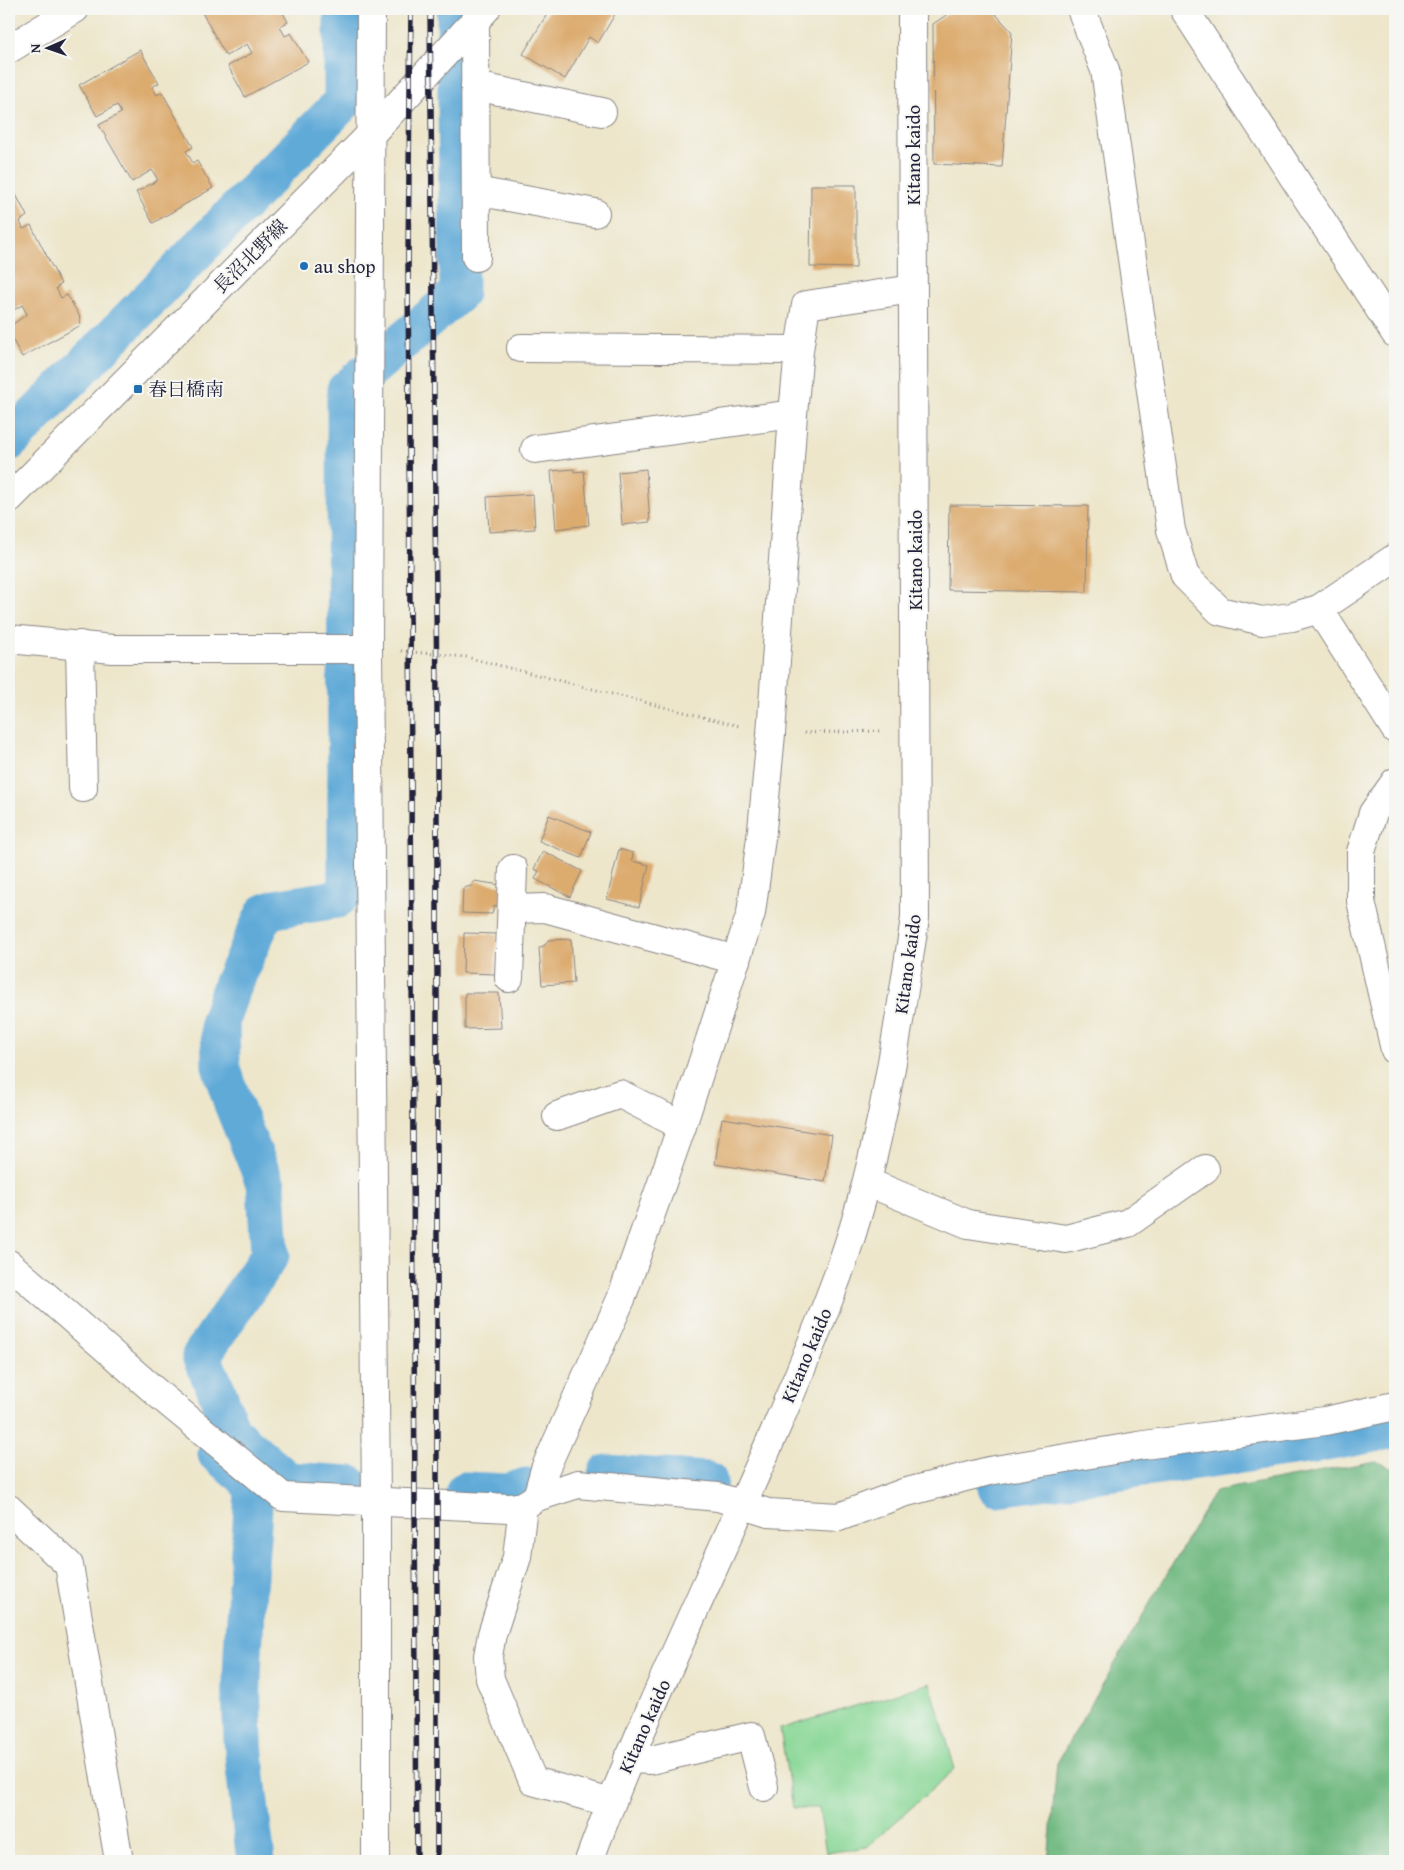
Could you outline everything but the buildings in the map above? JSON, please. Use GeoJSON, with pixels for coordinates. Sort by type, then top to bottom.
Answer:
{"type":"FeatureCollection","features":[{"type":"Feature","properties":{"kind":"street"},"geometry":{"type":"LineString","coordinates":[[9,49],[75,9]]}},
{"type":"Feature","properties":{"kind":"street"},"geometry":{"type":"LineString","coordinates":[[371,9],[368,649],[376,1501],[376,1861]]}},
{"type":"Feature","properties":{"kind":"street","name":"Kitano kaido"},"geometry":{"type":"LineString","coordinates":[[589,1861],[628,1759],[743,1504],[833,1290],[867,1182],[896,1042],[915,918],[916,730],[912,9]]}},
{"type":"Feature","properties":{"kind":"street"},"geometry":{"type":"LineString","coordinates":[[1081,9],[1105,70],[1171,530],[1185,576],[1220,611],[1262,621],[1292,617],[1319,609],[1395,558]]}},
{"type":"Feature","properties":{"kind":"street"},"geometry":{"type":"LineString","coordinates":[[1184,9],[1395,334]]}},
{"type":"Feature","properties":{"kind":"street"},"geometry":{"type":"LineString","coordinates":[[476,257],[475,86],[481,14]]}},
{"type":"Feature","properties":{"kind":"street","name":"長沼北野線"},"geometry":{"type":"LineString","coordinates":[[9,499],[370,134],[481,14]]}},
{"type":"Feature","properties":{"kind":"street"},"geometry":{"type":"LineString","coordinates":[[475,86],[602,112]]}},
{"type":"Feature","properties":{"kind":"street"},"geometry":{"type":"LineString","coordinates":[[476,191],[596,213]]}},
{"type":"Feature","properties":{"kind":"street"},"geometry":{"type":"LineString","coordinates":[[611,1803],[533,1781],[490,1679],[488,1656],[492,1634],[517,1557],[530,1501],[621,1300],[682,1126],[751,913],[762,830],[793,414],[799,350],[806,305],[913,289]]}},
{"type":"Feature","properties":{"kind":"street"},"geometry":{"type":"LineString","coordinates":[[521,348],[799,350]]}},
{"type":"Feature","properties":{"kind":"street"},"geometry":{"type":"LineString","coordinates":[[535,449],[793,414]]}},
{"type":"Feature","properties":{"kind":"street"},"geometry":{"type":"LineString","coordinates":[[1319,609],[1395,729]]}},
{"type":"Feature","properties":{"kind":"street"},"geometry":{"type":"LineString","coordinates":[[9,639],[113,649],[368,649]]}},
{"type":"Feature","properties":{"kind":"street"},"geometry":{"type":"LineString","coordinates":[[80,645],[83,788]]}},
{"type":"Feature","properties":{"kind":"street"},"geometry":{"type":"LineString","coordinates":[[1395,782],[1373,813],[1361,852],[1361,901],[1395,1050]]}},
{"type":"Feature","properties":{"kind":"street"},"geometry":{"type":"LineString","coordinates":[[509,978],[513,869]]}},
{"type":"Feature","properties":{"kind":"street"},"geometry":{"type":"LineString","coordinates":[[512,909],[545,908],[736,960]]}},
{"type":"Feature","properties":{"kind":"street"},"geometry":{"type":"LineString","coordinates":[[557,1116],[620,1094],[682,1126]]}},
{"type":"Feature","properties":{"kind":"street"},"geometry":{"type":"LineString","coordinates":[[867,1182],[968,1224],[1066,1239],[1128,1223],[1205,1169]]}},
{"type":"Feature","properties":{"kind":"street"},"geometry":{"type":"LineString","coordinates":[[9,1264],[164,1399],[283,1497],[509,1508],[578,1484],[718,1497],[768,1513],[839,1517],[903,1493],[989,1472],[1144,1445],[1325,1421],[1395,1406]]}},
{"type":"Feature","properties":{"kind":"street"},"geometry":{"type":"LineString","coordinates":[[9,1509],[69,1565],[119,1861]]}},
{"type":"Feature","properties":{"kind":"street"},"geometry":{"type":"LineString","coordinates":[[628,1759],[651,1760],[751,1736],[764,1787]]}},
{"type":"Feature","properties":{"kind":"path"},"geometry":{"type":"LineString","coordinates":[[368,649],[466,657],[770,734],[916,730]]}},
{"type":"Feature","properties":{"kind":"green space"},"geometry":{"type":"Polygon","coordinates":[[[1376,1461],[1395,1470],[1395,1861],[1048,1861],[1057,1763],[1215,1491],[1376,1461]]]}},
{"type":"Feature","properties":{"kind":"green space"},"geometry":{"type":"Polygon","coordinates":[[[930,1683],[955,1769],[867,1847],[826,1853],[819,1808],[793,1808],[780,1729],[930,1683]]]}},
{"type":"Feature","properties":{"kind":"waterway"},"geometry":{"type":"LineString","coordinates":[[9,442],[343,102],[343,9]]}},
{"type":"Feature","properties":{"kind":"waterway"},"geometry":{"type":"LineString","coordinates":[[350,1485],[288,1481],[231,1432],[216,1389],[201,1356],[270,1255],[266,1185],[233,1104],[221,1066],[220,1021],[232,985],[265,913],[275,909],[337,899],[347,889],[346,390],[459,293],[456,9]]}},
{"type":"Feature","properties":{"kind":"waterway"},"geometry":{"type":"LineString","coordinates":[[997,1487],[1315,1444],[1395,1429]]}},
{"type":"Feature","properties":{"kind":"waterway"},"geometry":{"type":"LineString","coordinates":[[217,1454],[244,1476],[254,1489],[244,1634],[242,1728],[256,1861]]}},
{"type":"Feature","properties":{"kind":"waterway"},"geometry":{"type":"LineString","coordinates":[[607,1474],[708,1481]]}},
{"type":"Feature","properties":{"kind":"waterway"},"geometry":{"type":"LineString","coordinates":[[465,1491],[507,1493],[526,1487]]}},
{"type":"Feature","properties":{"kind":"railway"},"geometry":{"type":"LineString","coordinates":[[411,9],[408,255],[417,1861]]}},
{"type":"Feature","properties":{"kind":"railway"},"geometry":{"type":"LineString","coordinates":[[430,9],[437,699],[437,1861]]}},
{"type":"Feature","properties":{"kind":"place","name":"au shop"},"geometry":{"type":"Point","coordinates":[304,266]}},
{"type":"Feature","properties":{"kind":"place","name":"春日橋南"},"geometry":{"type":"Point","coordinates":[138,389]}}]}
